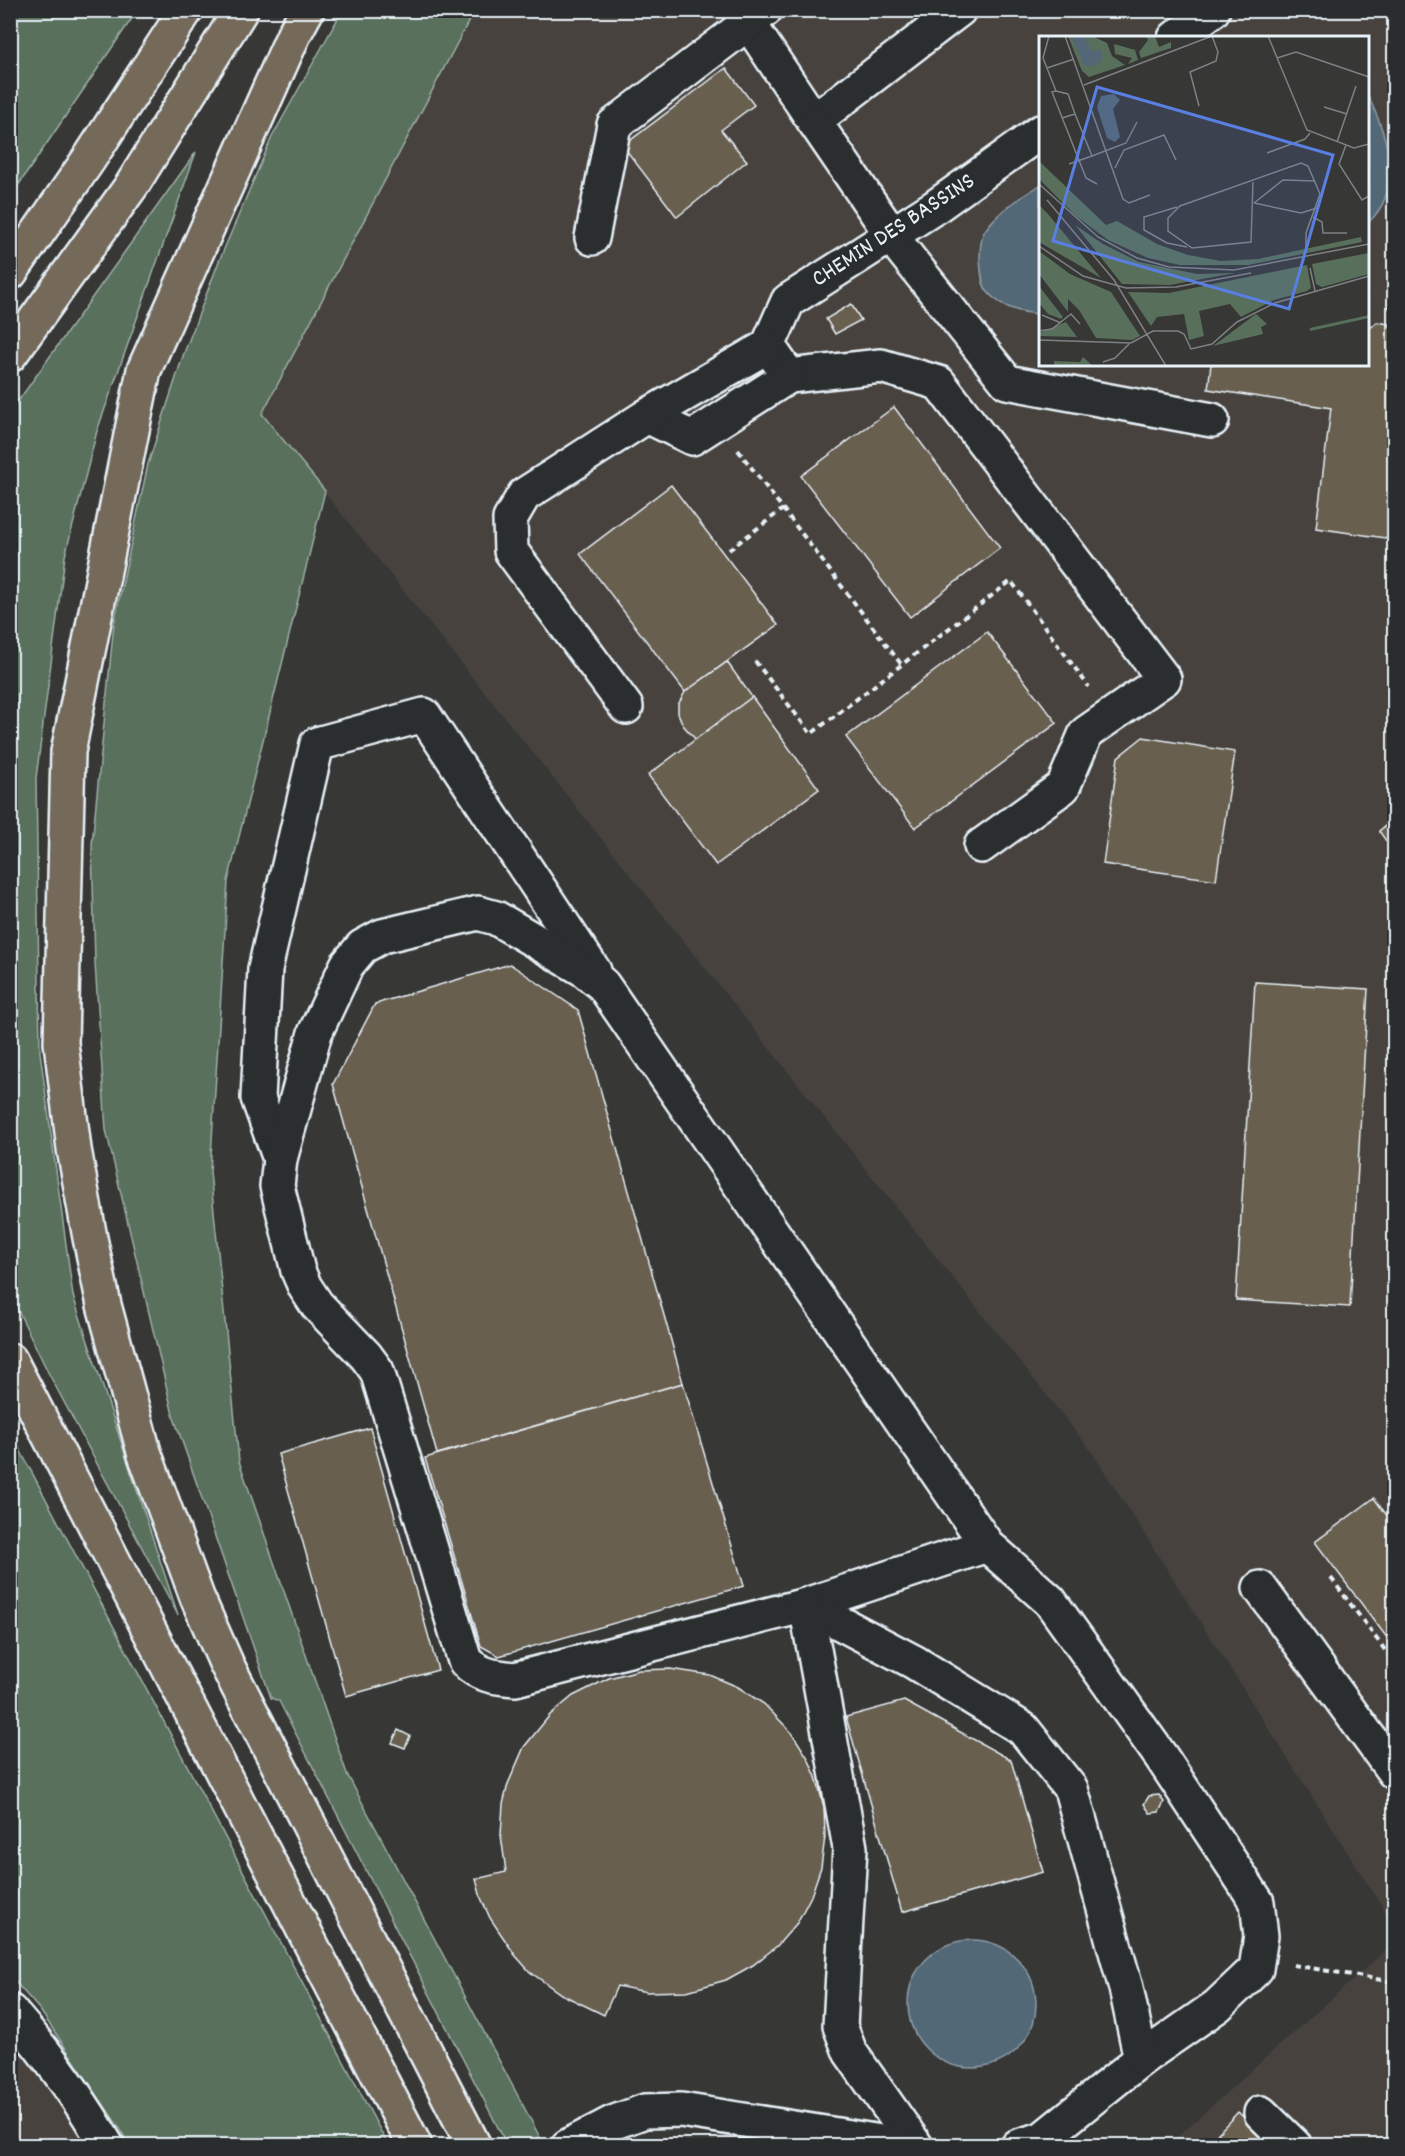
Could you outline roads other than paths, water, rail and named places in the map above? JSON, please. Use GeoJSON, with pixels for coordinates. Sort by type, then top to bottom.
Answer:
{"type":"FeatureCollection","features":[{"type":"Feature","properties":{"kind":"highway"},"geometry":{"type":"LineString","coordinates":[[10,273],[89,159],[186,10]]}},
{"type":"Feature","properties":{"kind":"highway"},"geometry":{"type":"LineString","coordinates":[[10,354],[132,185],[241,10]]}},
{"type":"Feature","properties":{"kind":"highway"},"geometry":{"type":"LineString","coordinates":[[307,10],[294,34],[144,370],[68,752],[61,1043],[74,1149],[104,1305],[144,1452],[171,1529],[197,1597],[227,1665],[474,2145]]}},
{"type":"Feature","properties":{"kind":"highway"},"geometry":{"type":"LineString","coordinates":[[10,1360],[415,2145]]}},
{"type":"Feature","properties":{"kind":"street"},"geometry":{"type":"LineString","coordinates":[[814,121],[959,10]]}},
{"type":"Feature","properties":{"kind":"street"},"geometry":{"type":"LineString","coordinates":[[1178,36],[1214,10]]}},
{"type":"Feature","properties":{"kind":"street"},"geometry":{"type":"LineString","coordinates":[[592,237],[614,125],[751,14],[814,121],[892,235],[1007,382],[1212,420]]}},
{"type":"Feature","properties":{"kind":"street","name":"CHEMIN DES BASSINS"},"geometry":{"type":"LineString","coordinates":[[768,346],[788,300],[892,235],[1039,133]]}},
{"type":"Feature","properties":{"kind":"street"},"geometry":{"type":"LineString","coordinates":[[626,707],[512,550],[510,519],[524,495],[648,416],[768,346],[789,376]]}},
{"type":"Feature","properties":{"kind":"street"},"geometry":{"type":"LineString","coordinates":[[648,416],[692,438],[789,376],[881,366],[939,383],[1164,679],[1086,733],[1063,787],[981,846]]}},
{"type":"Feature","properties":{"kind":"street"},"geometry":{"type":"LineString","coordinates":[[280,1159],[258,1098],[265,969],[317,744],[424,715],[603,986],[987,1545],[1050,1601],[1162,1758],[1257,1902],[1261,1936],[1256,1969],[1217,2007],[1141,2059],[1042,2139],[1018,2145]]}},
{"type":"Feature","properties":{"kind":"street"},"geometry":{"type":"LineString","coordinates":[[603,986],[583,969],[496,918],[478,913],[382,936],[362,947],[347,965],[315,1033],[280,1159],[277,1186],[298,1271],[317,1305],[366,1356],[377,1371],[465,1661],[475,1671],[483,1674],[515,1679],[806,1605],[987,1545]]}},
{"type":"Feature","properties":{"kind":"street"},"geometry":{"type":"LineString","coordinates":[[1260,1588],[1395,1772]]}},
{"type":"Feature","properties":{"kind":"street"},"geometry":{"type":"LineString","coordinates":[[806,1605],[914,1662],[1023,1729],[1071,1789],[1126,1989],[1141,2059]]}},
{"type":"Feature","properties":{"kind":"street"},"geometry":{"type":"LineString","coordinates":[[806,1605],[850,1848],[840,2026],[850,2052],[916,2145]]}},
{"type":"Feature","properties":{"kind":"street"},"geometry":{"type":"LineString","coordinates":[[10,2011],[59,2072],[85,2108],[107,2145]]}},
{"type":"Feature","properties":{"kind":"street"},"geometry":{"type":"LineString","coordinates":[[568,2145],[612,2123],[645,2111],[681,2110],[832,2140],[906,2145]]}},
{"type":"Feature","properties":{"kind":"street"},"geometry":{"type":"LineString","coordinates":[[1260,2113],[1295,2145]]}},
{"type":"Feature","properties":{"kind":"water"},"geometry":{"type":"Polygon","coordinates":[[[1369,98],[1382,128],[1389,162],[1390,179],[1379,209],[1369,222],[1369,98]]]}},
{"type":"Feature","properties":{"kind":"water"},"geometry":{"type":"Polygon","coordinates":[[[1039,186],[1039,314],[1011,308],[998,301],[987,291],[984,284],[980,259],[984,232],[989,224],[1039,186]]]}},
{"type":"Feature","properties":{"kind":"water"},"geometry":{"type":"Polygon","coordinates":[[[972,1940],[996,1945],[1017,1959],[1031,1980],[1036,2004],[1031,2028],[1017,2049],[996,2063],[972,2068],[948,2063],[927,2049],[913,2028],[908,2004],[913,1980],[927,1959],[948,1945],[972,1940]]]}}]}
